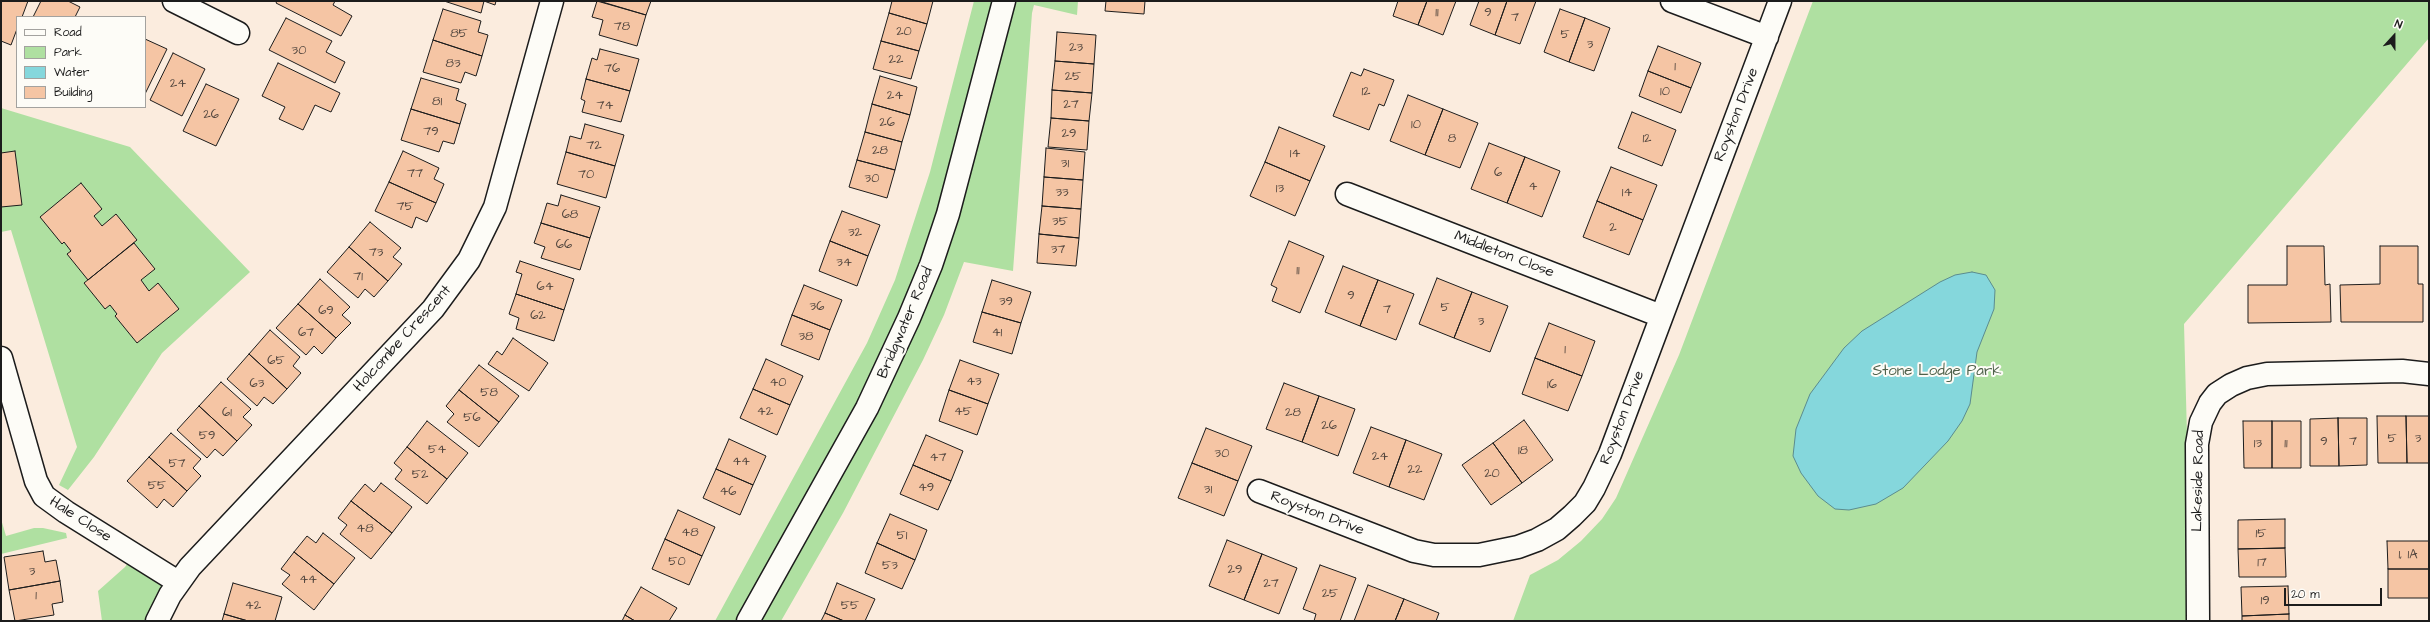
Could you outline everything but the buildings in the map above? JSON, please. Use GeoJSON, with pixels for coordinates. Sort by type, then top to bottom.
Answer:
{"type":"FeatureCollection","features":[{"type":"Feature","properties":{"kind":"street","name":"Holcombe Crescent"},"geometry":{"type":"LineString","coordinates":[[157,621],[178,582],[433,308],[469,260],[497,200],[552,1]]}},
{"type":"Feature","properties":{"kind":"street","name":"Bridgwater Road"},"geometry":{"type":"LineString","coordinates":[[748,621],[867,408],[912,311],[931,265],[948,214],[1004,1]]}},
{"type":"Feature","properties":{"kind":"street"},"geometry":{"type":"LineString","coordinates":[[1672,1],[1766,37]]}},
{"type":"Feature","properties":{"kind":"street","name":"Royston Drive"},"geometry":{"type":"LineString","coordinates":[[1259,491],[1414,551],[1434,555],[1479,555],[1537,540],[1557,529],[1572,516],[1584,503],[1594,488],[1610,454],[1660,316],[1780,1]]}},
{"type":"Feature","properties":{"kind":"street"},"geometry":{"type":"LineString","coordinates":[[187,4],[238,33]]}},
{"type":"Feature","properties":{"kind":"street","name":"Middleton Close"},"geometry":{"type":"LineString","coordinates":[[1347,194],[1660,316]]}},
{"type":"Feature","properties":{"kind":"street","name":"Hale Close"},"geometry":{"type":"LineString","coordinates":[[1,358],[36,481],[44,496],[66,512],[178,582]]}},
{"type":"Feature","properties":{"kind":"street","name":"Lakeside Road"},"geometry":{"type":"LineString","coordinates":[[2198,621],[2197,444],[2201,422],[2210,403],[2217,394],[2231,384],[2247,378],[2267,374],[2402,371],[2429,374]]}},
{"type":"Feature","properties":{"kind":"green space"},"geometry":{"type":"Polygon","coordinates":[[[974,1],[1078,1],[1077,15],[1034,5],[1032,13],[1013,271],[964,262],[944,315],[923,360],[843,513],[781,621],[715,621],[867,343],[895,280],[930,172],[974,1]]]}},
{"type":"Feature","properties":{"kind":"green space","name":"Stone Lodge Park"},"geometry":{"type":"Polygon","coordinates":[[[1813,1],[2429,1],[2429,38],[2184,324],[2192,621],[1513,621],[1530,575],[1558,560],[1581,541],[1602,519],[1616,498],[1679,355],[1813,1]]]}},
{"type":"Feature","properties":{"kind":"green space"},"geometry":{"type":"Polygon","coordinates":[[[1,108],[130,147],[250,272],[162,353],[94,457],[68,490],[59,485],[77,447],[11,230],[1,232],[1,108]]]}},
{"type":"Feature","properties":{"kind":"green space"},"geometry":{"type":"Polygon","coordinates":[[[1,519],[6,536],[34,528],[43,528],[66,533],[67,538],[1,554],[1,519]]]}},
{"type":"Feature","properties":{"kind":"green space"},"geometry":{"type":"Polygon","coordinates":[[[134,554],[178,582],[157,621],[102,621],[98,591],[125,567],[134,554]]]}},
{"type":"Feature","properties":{"kind":"water"},"geometry":{"type":"Polygon","coordinates":[[[1972,272],[1986,275],[1995,290],[1994,309],[1977,352],[1970,404],[1962,421],[1948,441],[1903,488],[1876,504],[1849,510],[1835,509],[1818,496],[1801,473],[1793,456],[1796,429],[1810,394],[1844,348],[1862,331],[1940,282],[1955,275],[1972,272]]]}}]}
